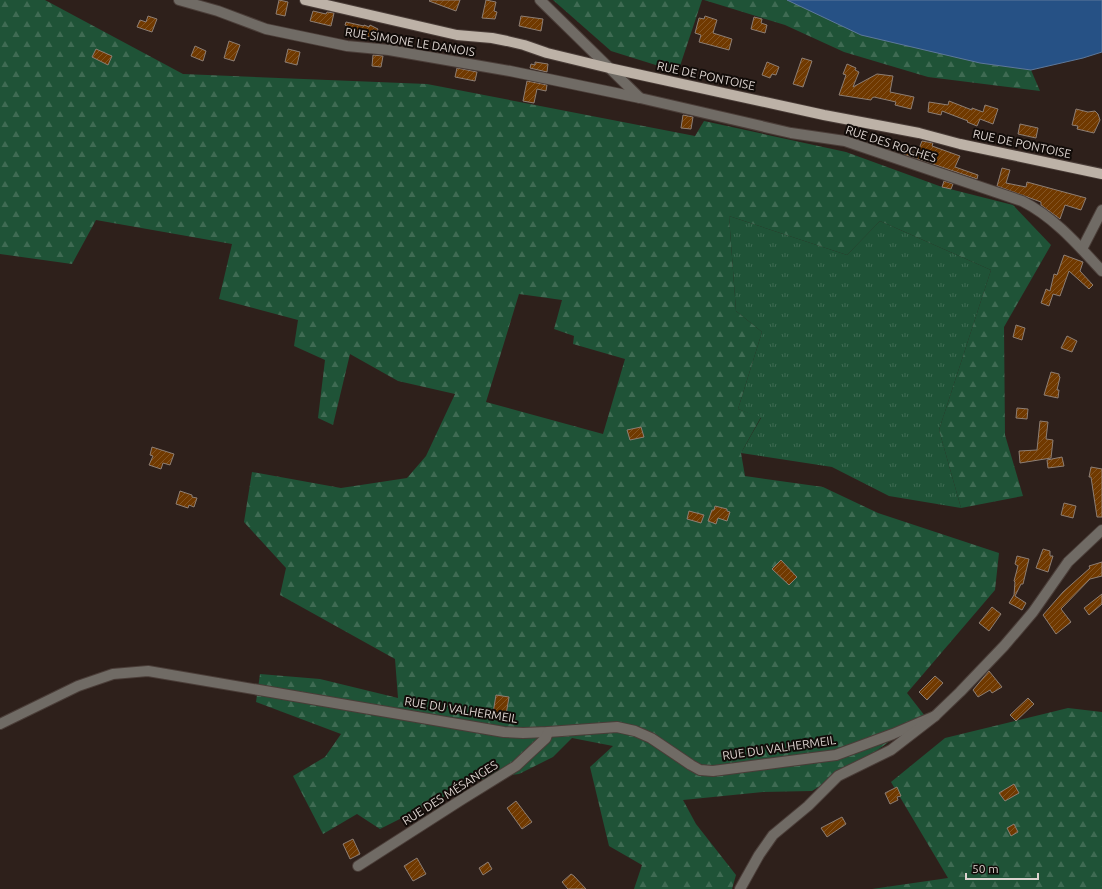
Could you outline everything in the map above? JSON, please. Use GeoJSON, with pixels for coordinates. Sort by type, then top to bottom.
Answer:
{"type":"FeatureCollection","features":[{"type":"Feature","properties":{"kind":"main road","name":"RUE DE PONTOISE"},"geometry":{"type":"LineString","coordinates":[[305,0],[456,35],[492,38],[507,41],[547,53],[609,68],[824,115],[919,133],[960,144],[1102,174]]}},
{"type":"Feature","properties":{"kind":"street","name":"RUE SIMONE LE DANOIS"},"geometry":{"type":"LineString","coordinates":[[179,0],[218,11],[266,29],[347,46],[389,50],[510,71],[640,98]]}},
{"type":"Feature","properties":{"kind":"street"},"geometry":{"type":"LineString","coordinates":[[540,0],[640,98]]}},
{"type":"Feature","properties":{"kind":"street","name":"RUE DES ROCHES"},"geometry":{"type":"LineString","coordinates":[[640,98],[791,133],[845,141],[1022,201],[1036,208],[1048,217],[1082,249],[1102,271]]}},
{"type":"Feature","properties":{"kind":"street"},"geometry":{"type":"LineString","coordinates":[[1082,249],[1102,210]]}},
{"type":"Feature","properties":{"kind":"street","name":"RUE DU VALHERMEIL"},"geometry":{"type":"LineString","coordinates":[[740,889],[759,855],[773,835],[808,806],[838,776],[891,750],[935,716],[1004,646],[1033,612],[1068,562],[1102,530]]}},
{"type":"Feature","properties":{"kind":"street","name":"RUE DU VALHERMEIL"},"geometry":{"type":"LineString","coordinates":[[0,724],[78,686],[113,674],[148,671],[504,732],[548,732],[617,727],[635,730],[651,738],[700,770],[713,771],[836,755],[893,734],[935,716]]}},
{"type":"Feature","properties":{"kind":"street","name":"RUE DES MÉSANGES"},"geometry":{"type":"LineString","coordinates":[[358,866],[516,766],[546,738],[548,732]]}},
{"type":"Feature","properties":{"kind":"green space"},"geometry":{"type":"Polygon","coordinates":[[[0,0],[45,0],[183,74],[427,84],[695,136],[704,121],[846,152],[942,187],[1013,205],[1051,245],[1004,327],[1005,435],[1023,496],[961,508],[939,430],[991,270],[880,221],[847,255],[729,216],[736,311],[762,332],[738,409],[761,417],[741,453],[745,476],[823,487],[878,513],[999,553],[995,590],[907,693],[925,716],[876,751],[812,791],[763,792],[683,800],[696,824],[736,875],[732,889],[634,889],[642,865],[609,846],[590,767],[613,746],[572,738],[553,757],[519,774],[477,780],[380,829],[357,814],[323,834],[293,776],[325,757],[341,734],[256,702],[260,674],[320,679],[398,698],[395,659],[280,595],[286,568],[244,522],[252,472],[341,488],[407,478],[426,456],[455,394],[398,381],[350,354],[333,425],[318,418],[325,360],[294,346],[298,320],[219,299],[232,244],[96,220],[72,264],[0,254],[0,0]],[[519,294],[486,402],[603,434],[625,359],[573,344],[574,336],[554,329],[562,300],[519,294]]]}},
{"type":"Feature","properties":{"kind":"green space"},"geometry":{"type":"Polygon","coordinates":[[[553,0],[702,0],[678,72],[611,51],[553,0]]]}},
{"type":"Feature","properties":{"kind":"green space"},"geometry":{"type":"Polygon","coordinates":[[[704,0],[787,0],[801,6],[980,63],[1031,70],[1040,91],[928,77],[844,52],[785,25],[704,0]]]}},
{"type":"Feature","properties":{"kind":"green space"},"geometry":{"type":"Polygon","coordinates":[[[729,216],[847,255],[880,221],[991,270],[939,430],[961,508],[889,496],[832,467],[741,453],[761,418],[738,409],[762,332],[736,311],[729,216]]]}},
{"type":"Feature","properties":{"kind":"green space"},"geometry":{"type":"Polygon","coordinates":[[[1068,708],[1102,712],[1102,889],[872,889],[948,878],[891,782],[945,738],[1068,708]]]}},
{"type":"Feature","properties":{"kind":"water"},"geometry":{"type":"Polygon","coordinates":[[[787,0],[1102,0],[1102,52],[1031,70],[980,63],[861,35],[787,0]]]}},
{"type":"Feature","properties":{"kind":"building"},"geometry":{"type":"Polygon","coordinates":[[[279,0],[288,2],[285,16],[276,14],[279,0]]]}},
{"type":"Feature","properties":{"kind":"building"},"geometry":{"type":"Polygon","coordinates":[[[460,0],[456,11],[429,1],[460,0]]]}},
{"type":"Feature","properties":{"kind":"building"},"geometry":{"type":"Polygon","coordinates":[[[486,0],[496,2],[494,11],[497,12],[495,19],[482,18],[486,0]]]}},
{"type":"Feature","properties":{"kind":"building"},"geometry":{"type":"Polygon","coordinates":[[[313,11],[326,14],[327,12],[334,13],[331,26],[310,21],[313,11]]]}},
{"type":"Feature","properties":{"kind":"building"},"geometry":{"type":"Polygon","coordinates":[[[148,16],[157,19],[152,32],[137,27],[140,20],[146,22],[148,16]]]}},
{"type":"Feature","properties":{"kind":"building"},"geometry":{"type":"Polygon","coordinates":[[[521,16],[543,19],[541,31],[519,26],[521,16]]]}},
{"type":"Feature","properties":{"kind":"building"},"geometry":{"type":"Polygon","coordinates":[[[705,16],[717,20],[713,33],[732,39],[729,50],[699,42],[701,35],[695,33],[699,18],[704,19],[705,16]]]}},
{"type":"Feature","properties":{"kind":"building"},"geometry":{"type":"Polygon","coordinates":[[[754,17],[762,19],[761,23],[767,25],[765,33],[751,29],[754,17]]]}},
{"type":"Feature","properties":{"kind":"building"},"geometry":{"type":"Polygon","coordinates":[[[346,22],[369,27],[370,25],[378,29],[373,39],[345,25],[346,22]]]}},
{"type":"Feature","properties":{"kind":"building"},"geometry":{"type":"Polygon","coordinates":[[[229,41],[240,45],[234,61],[224,58],[229,41]]]}},
{"type":"Feature","properties":{"kind":"building"},"geometry":{"type":"Polygon","coordinates":[[[195,46],[206,51],[203,61],[191,56],[195,46]]]}},
{"type":"Feature","properties":{"kind":"building"},"geometry":{"type":"Polygon","coordinates":[[[96,49],[112,56],[108,65],[92,57],[96,49]]]}},
{"type":"Feature","properties":{"kind":"building"},"geometry":{"type":"Polygon","coordinates":[[[288,49],[300,52],[297,65],[285,62],[288,49]]]}},
{"type":"Feature","properties":{"kind":"building"},"geometry":{"type":"Polygon","coordinates":[[[373,55],[383,56],[381,67],[372,66],[373,55]]]}},
{"type":"Feature","properties":{"kind":"building"},"geometry":{"type":"Polygon","coordinates":[[[802,58],[812,61],[803,87],[793,84],[802,58]]]}},
{"type":"Feature","properties":{"kind":"building"},"geometry":{"type":"Polygon","coordinates":[[[535,62],[548,64],[547,72],[530,68],[531,64],[535,65],[535,62]]]}},
{"type":"Feature","properties":{"kind":"building"},"geometry":{"type":"Polygon","coordinates":[[[767,62],[779,67],[776,75],[772,74],[770,78],[762,75],[767,62]]]}},
{"type":"Feature","properties":{"kind":"building"},"geometry":{"type":"Polygon","coordinates":[[[847,64],[856,68],[855,70],[859,72],[853,87],[877,74],[893,76],[890,92],[914,97],[911,109],[895,105],[896,102],[874,97],[871,100],[839,95],[846,75],[843,74],[847,64]]]}},
{"type":"Feature","properties":{"kind":"building"},"geometry":{"type":"Polygon","coordinates":[[[457,68],[477,72],[475,81],[455,77],[457,68]]]}},
{"type":"Feature","properties":{"kind":"building"},"geometry":{"type":"Polygon","coordinates":[[[527,81],[547,85],[546,91],[537,89],[534,103],[523,101],[527,81]]]}},
{"type":"Feature","properties":{"kind":"building"},"geometry":{"type":"Polygon","coordinates":[[[949,101],[972,110],[972,108],[983,112],[985,105],[998,109],[993,124],[980,119],[977,126],[942,111],[941,115],[928,112],[929,102],[948,105],[949,101]]]}},
{"type":"Feature","properties":{"kind":"building"},"geometry":{"type":"Polygon","coordinates":[[[1076,109],[1088,112],[1095,111],[1098,114],[1100,120],[1094,133],[1077,129],[1078,126],[1072,125],[1076,109]]]}},
{"type":"Feature","properties":{"kind":"building"},"geometry":{"type":"Polygon","coordinates":[[[683,115],[693,117],[691,129],[681,128],[683,115]]]}},
{"type":"Feature","properties":{"kind":"building"},"geometry":{"type":"Polygon","coordinates":[[[1020,124],[1038,128],[1036,138],[1018,134],[1020,124]]]}},
{"type":"Feature","properties":{"kind":"building"},"geometry":{"type":"Polygon","coordinates":[[[922,141],[933,143],[932,146],[960,156],[955,167],[978,175],[977,179],[903,154],[904,149],[917,154],[922,141]]]}},
{"type":"Feature","properties":{"kind":"building"},"geometry":{"type":"Polygon","coordinates":[[[1002,168],[1010,170],[1006,183],[1026,187],[1027,182],[1086,198],[1081,210],[1065,205],[1060,219],[1041,205],[1041,202],[997,186],[1002,168]]]}},
{"type":"Feature","properties":{"kind":"building"},"geometry":{"type":"Polygon","coordinates":[[[944,181],[953,184],[951,189],[942,187],[944,181]]]}},
{"type":"Feature","properties":{"kind":"building"},"geometry":{"type":"Polygon","coordinates":[[[1064,255],[1083,262],[1080,271],[1093,285],[1089,289],[1069,271],[1060,296],[1053,294],[1049,306],[1041,303],[1046,289],[1050,291],[1054,274],[1057,275],[1064,255]]]}},
{"type":"Feature","properties":{"kind":"building"},"geometry":{"type":"Polygon","coordinates":[[[1016,325],[1025,328],[1022,340],[1013,337],[1016,325]]]}},
{"type":"Feature","properties":{"kind":"building"},"geometry":{"type":"Polygon","coordinates":[[[1067,336],[1077,341],[1072,352],[1061,348],[1067,336]]]}},
{"type":"Feature","properties":{"kind":"building"},"geometry":{"type":"Polygon","coordinates":[[[1051,372],[1059,374],[1060,377],[1057,390],[1059,390],[1058,398],[1044,395],[1051,372]]]}},
{"type":"Feature","properties":{"kind":"building"},"geometry":{"type":"Polygon","coordinates":[[[1017,408],[1028,409],[1027,419],[1016,418],[1017,408]]]}},
{"type":"Feature","properties":{"kind":"building"},"geometry":{"type":"Polygon","coordinates":[[[1040,421],[1048,422],[1046,439],[1053,440],[1051,458],[1020,463],[1019,451],[1037,450],[1040,421]]]}},
{"type":"Feature","properties":{"kind":"building"},"geometry":{"type":"Polygon","coordinates":[[[641,427],[644,437],[630,440],[627,430],[641,427]]]}},
{"type":"Feature","properties":{"kind":"building"},"geometry":{"type":"Polygon","coordinates":[[[152,447],[174,454],[170,465],[163,463],[161,469],[149,465],[153,456],[150,455],[152,447]]]}},
{"type":"Feature","properties":{"kind":"building"},"geometry":{"type":"Polygon","coordinates":[[[1062,457],[1064,466],[1048,468],[1047,460],[1062,457]]]}},
{"type":"Feature","properties":{"kind":"building"},"geometry":{"type":"Polygon","coordinates":[[[1091,467],[1102,469],[1102,517],[1097,517],[1091,477],[1089,477],[1091,467]]]}},
{"type":"Feature","properties":{"kind":"building"},"geometry":{"type":"Polygon","coordinates":[[[180,491],[197,498],[194,507],[189,505],[188,508],[176,504],[180,491]]]}},
{"type":"Feature","properties":{"kind":"building"},"geometry":{"type":"Polygon","coordinates":[[[1064,503],[1076,506],[1073,518],[1061,515],[1064,503]]]}},
{"type":"Feature","properties":{"kind":"building"},"geometry":{"type":"Polygon","coordinates":[[[715,506],[727,509],[727,511],[730,512],[727,521],[718,518],[716,524],[708,521],[715,506]]]}},
{"type":"Feature","properties":{"kind":"building"},"geometry":{"type":"Polygon","coordinates":[[[689,511],[704,515],[701,523],[687,519],[689,511]]]}},
{"type":"Feature","properties":{"kind":"building"},"geometry":{"type":"Polygon","coordinates":[[[1043,549],[1050,551],[1050,556],[1053,556],[1048,572],[1036,568],[1043,549]]]}},
{"type":"Feature","properties":{"kind":"building"},"geometry":{"type":"Polygon","coordinates":[[[1017,556],[1029,559],[1023,584],[1021,584],[1015,596],[1026,603],[1022,610],[1009,603],[1014,595],[1014,581],[1018,566],[1015,564],[1017,556]]]}},
{"type":"Feature","properties":{"kind":"building"},"geometry":{"type":"Polygon","coordinates":[[[781,560],[797,577],[789,585],[772,569],[781,560]]]}},
{"type":"Feature","properties":{"kind":"building"},"geometry":{"type":"Polygon","coordinates":[[[1102,562],[1102,576],[1090,579],[1061,609],[1071,622],[1056,634],[1043,615],[1063,592],[1090,568],[1089,566],[1102,562]]]}},
{"type":"Feature","properties":{"kind":"building"},"geometry":{"type":"Polygon","coordinates":[[[1102,594],[1102,604],[1089,615],[1084,608],[1102,594]]]}},
{"type":"Feature","properties":{"kind":"building"},"geometry":{"type":"Polygon","coordinates":[[[992,607],[1001,614],[989,631],[979,623],[992,607]]]}},
{"type":"Feature","properties":{"kind":"building"},"geometry":{"type":"Polygon","coordinates":[[[989,671],[1002,687],[992,693],[990,690],[978,697],[973,690],[989,671]]]}},
{"type":"Feature","properties":{"kind":"building"},"geometry":{"type":"Polygon","coordinates":[[[935,676],[943,683],[927,700],[919,692],[935,676]]]}},
{"type":"Feature","properties":{"kind":"building"},"geometry":{"type":"Polygon","coordinates":[[[496,695],[509,697],[506,715],[493,713],[496,695]]]}},
{"type":"Feature","properties":{"kind":"building"},"geometry":{"type":"Polygon","coordinates":[[[1028,698],[1034,704],[1016,721],[1010,715],[1028,698]]]}},
{"type":"Feature","properties":{"kind":"building"},"geometry":{"type":"Polygon","coordinates":[[[1014,784],[1019,793],[1005,801],[999,793],[1014,784]]]}},
{"type":"Feature","properties":{"kind":"building"},"geometry":{"type":"Polygon","coordinates":[[[897,787],[901,796],[897,797],[898,800],[890,804],[885,793],[897,787]]]}},
{"type":"Feature","properties":{"kind":"building"},"geometry":{"type":"Polygon","coordinates":[[[516,801],[532,822],[522,829],[507,808],[516,801]]]}},
{"type":"Feature","properties":{"kind":"building"},"geometry":{"type":"Polygon","coordinates":[[[842,817],[846,824],[827,837],[821,828],[842,817]]]}},
{"type":"Feature","properties":{"kind":"building"},"geometry":{"type":"Polygon","coordinates":[[[1014,824],[1018,832],[1011,836],[1007,828],[1014,824]]]}},
{"type":"Feature","properties":{"kind":"building"},"geometry":{"type":"Polygon","coordinates":[[[353,839],[360,854],[350,859],[343,844],[353,839]]]}},
{"type":"Feature","properties":{"kind":"building"},"geometry":{"type":"Polygon","coordinates":[[[417,858],[426,874],[413,881],[404,866],[417,858]]]}},
{"type":"Feature","properties":{"kind":"building"},"geometry":{"type":"Polygon","coordinates":[[[488,862],[492,869],[483,875],[479,868],[488,862]]]}},
{"type":"Feature","properties":{"kind":"building"},"geometry":{"type":"Polygon","coordinates":[[[571,874],[586,889],[568,889],[562,882],[571,874]]]}}]}
